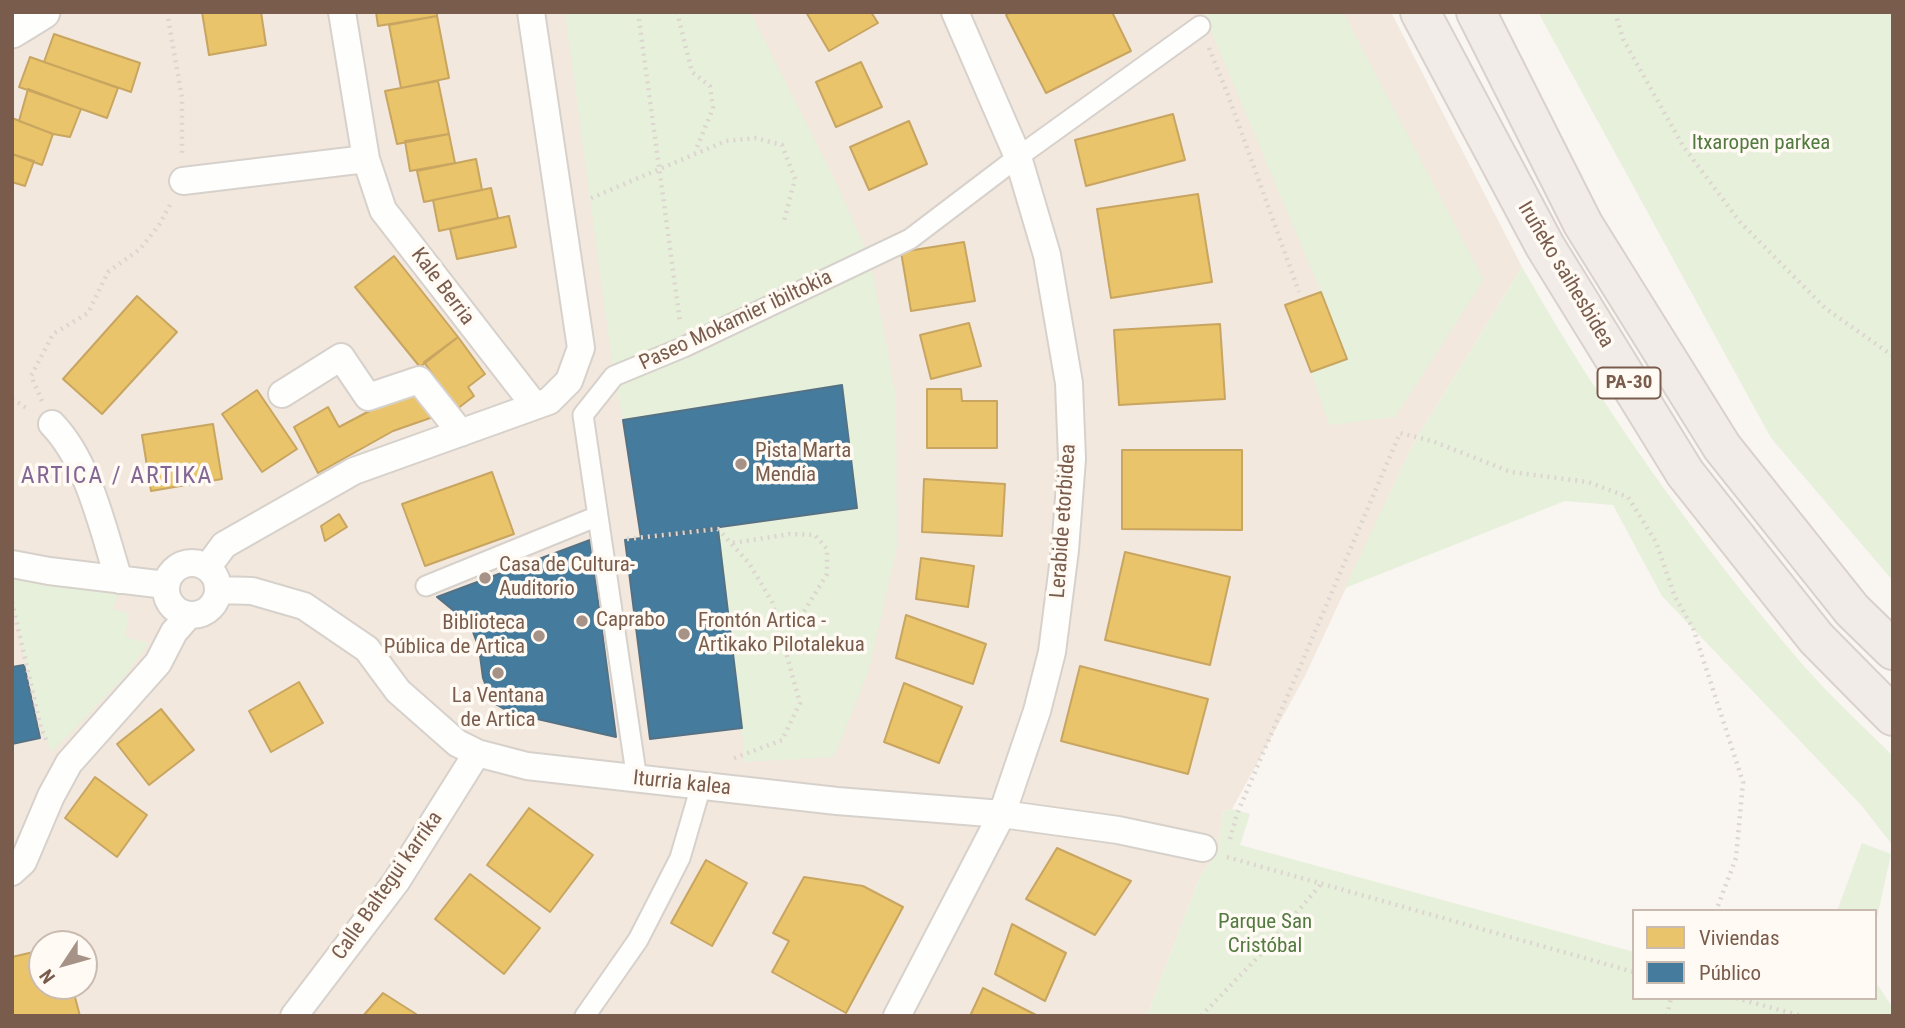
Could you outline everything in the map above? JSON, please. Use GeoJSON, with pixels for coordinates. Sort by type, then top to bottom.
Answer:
{"type":"FeatureCollection","features":[{"type":"Feature","properties":{"kind":"highway","name":"Iruñeko saihesbidea"},"geometry":{"type":"LineString","coordinates":[[1420,12],[1545,246],[1685,473],[1816,638],[1893,716]]}},
{"type":"Feature","properties":{"kind":"highway","name":"Iruñeko saihesbidea"},"geometry":{"type":"LineString","coordinates":[[1476,12],[1583,224],[1722,447],[1852,610],[1893,650]]}},
{"type":"Feature","properties":{"kind":"street","name":"Kale Berria"},"geometry":{"type":"LineString","coordinates":[[342,12],[366,159],[383,211],[535,406]]}},
{"type":"Feature","properties":{"kind":"street"},"geometry":{"type":"LineString","coordinates":[[213,579],[194,563],[183,564],[174,570],[166,585],[171,605],[180,613],[189,615],[201,614],[209,609],[216,600],[213,579],[224,545],[354,471],[549,401],[569,381],[581,348],[531,12]]}},
{"type":"Feature","properties":{"kind":"street","name":"Lerabide etorbidea"},"geometry":{"type":"LineString","coordinates":[[897,1016],[1002,814],[1037,711],[1052,652],[1065,550],[1072,459],[1069,383],[1049,268],[1018,157],[955,12]]}},
{"type":"Feature","properties":{"kind":"street","name":"Paseo Mokamier ibiltokia"},"geometry":{"type":"LineString","coordinates":[[637,780],[583,415],[614,376],[684,347],[909,239],[1200,26]]}},
{"type":"Feature","properties":{"kind":"street"},"geometry":{"type":"LineString","coordinates":[[183,181],[366,159]]}},
{"type":"Feature","properties":{"kind":"street"},"geometry":{"type":"LineString","coordinates":[[282,394],[341,357],[368,397],[419,380],[461,432]]}},
{"type":"Feature","properties":{"kind":"street"},"geometry":{"type":"LineString","coordinates":[[52,424],[64,436],[80,466],[120,580]]}},
{"type":"Feature","properties":{"kind":"street"},"geometry":{"type":"LineString","coordinates":[[426,586],[598,516]]}},
{"type":"Feature","properties":{"kind":"street"},"geometry":{"type":"LineString","coordinates":[[12,564],[166,585]]}},
{"type":"Feature","properties":{"kind":"street","name":"Iturria kalea"},"geometry":{"type":"LineString","coordinates":[[213,579],[304,606],[331,623],[367,649],[398,691],[457,743],[477,753],[527,766],[637,780],[837,801],[1002,814],[1118,830],[1214,852]]}},
{"type":"Feature","properties":{"kind":"street"},"geometry":{"type":"LineString","coordinates":[[12,872],[23,862],[51,796],[69,763],[158,663],[174,632],[189,615]]}},
{"type":"Feature","properties":{"kind":"street","name":"Calle Baltegui karrika"},"geometry":{"type":"LineString","coordinates":[[294,1016],[396,882],[477,753]]}},
{"type":"Feature","properties":{"kind":"street"},"geometry":{"type":"LineString","coordinates":[[585,1016],[638,940],[680,858],[701,786]]}},
{"type":"Feature","properties":{"kind":"path"},"geometry":{"type":"LineString","coordinates":[[52,424],[31,376],[53,334],[88,313],[108,272],[140,249],[159,225],[183,181],[182,98],[167,12]]}},
{"type":"Feature","properties":{"kind":"path"},"geometry":{"type":"LineString","coordinates":[[638,12],[684,347]]}},
{"type":"Feature","properties":{"kind":"path"},"geometry":{"type":"LineString","coordinates":[[677,12],[692,72],[710,86],[713,108],[695,153]]}},
{"type":"Feature","properties":{"kind":"path"},"geometry":{"type":"LineString","coordinates":[[1615,12],[1623,39],[1683,146],[1740,222],[1825,308],[1893,356]]}},
{"type":"Feature","properties":{"kind":"path"},"geometry":{"type":"LineString","coordinates":[[1200,26],[1233,108],[1299,292]]}},
{"type":"Feature","properties":{"kind":"path"},"geometry":{"type":"LineString","coordinates":[[590,198],[726,141],[755,138],[782,145],[795,179],[784,221]]}},
{"type":"Feature","properties":{"kind":"path"},"geometry":{"type":"LineString","coordinates":[[1632,971],[1214,852],[1237,814],[1400,433],[1432,441],[1511,472],[1588,482],[1628,497],[1656,542],[1675,597],[1693,628],[1743,782],[1736,858],[1717,909]]}},
{"type":"Feature","properties":{"kind":"path"},"geometry":{"type":"LineString","coordinates":[[602,545],[718,529],[749,563],[772,602],[800,703],[782,740],[723,763],[701,786]]}},
{"type":"Feature","properties":{"kind":"path"},"geometry":{"type":"LineString","coordinates":[[732,543],[790,534],[815,535],[827,549],[827,574],[795,626],[787,653]]}},
{"type":"Feature","properties":{"kind":"path"},"geometry":{"type":"LineString","coordinates":[[12,602],[41,728],[63,773]]}},
{"type":"Feature","properties":{"kind":"path"},"geometry":{"type":"LineString","coordinates":[[1201,1016],[1263,952],[1321,884]]}},
{"type":"Feature","properties":{"kind":"path"},"geometry":{"type":"LineString","coordinates":[[1743,1000],[1802,1016]]}},
{"type":"Feature","properties":{"kind":"shaded area"},"geometry":{"type":"Polygon","coordinates":[[[12,12],[1391,12],[1522,267],[1412,446],[1305,676],[1232,809],[1223,811],[1218,853],[1201,874],[1147,1016],[12,1016],[12,12]]]}},
{"type":"Feature","properties":{"kind":"green space"},"geometry":{"type":"Polygon","coordinates":[[[565,12],[750,12],[836,182],[870,259],[896,397],[897,547],[869,669],[834,757],[744,762],[718,529],[857,508],[842,386],[623,420],[614,376],[565,12]]]}},
{"type":"Feature","properties":{"kind":"green space"},"geometry":{"type":"Polygon","coordinates":[[[1203,12],[1343,12],[1484,280],[1395,417],[1329,425],[1311,372],[1347,358],[1203,12]]]}},
{"type":"Feature","properties":{"kind":"green space","name":"Itxaropen parkea"},"geometry":{"type":"Polygon","coordinates":[[[1538,12],[1893,12],[1893,581],[1771,438],[1538,12]]]}},
{"type":"Feature","properties":{"kind":"green space"},"geometry":{"type":"Polygon","coordinates":[[[1522,267],[1618,422],[1726,571],[1803,665],[1893,756],[1893,846],[1862,806],[1662,596],[1613,505],[1565,501],[1345,588],[1412,446],[1522,267]]]}},
{"type":"Feature","properties":{"kind":"green space"},"geometry":{"type":"Polygon","coordinates":[[[12,578],[119,590],[113,609],[129,614],[125,637],[149,643],[123,678],[52,752],[41,728],[12,602],[12,578]]]}},
{"type":"Feature","properties":{"kind":"green space","name":"Parque San Cristóbal"},"geometry":{"type":"Polygon","coordinates":[[[1232,809],[1250,814],[1240,845],[1632,951],[1632,1000],[1877,1000],[1877,984],[1893,1008],[1893,1016],[1147,1016],[1201,874],[1218,853],[1223,811],[1232,809]]]}},
{"type":"Feature","properties":{"kind":"green space"},"geometry":{"type":"Polygon","coordinates":[[[1862,843],[1891,854],[1877,918],[1877,909],[1838,909],[1862,843]]]}},
{"type":"Feature","properties":{"kind":"building: Viviendas"},"geometry":{"type":"Polygon","coordinates":[[[202,12],[261,12],[266,45],[209,55],[202,12]]]}},
{"type":"Feature","properties":{"kind":"building: Viviendas"},"geometry":{"type":"Polygon","coordinates":[[[376,12],[437,12],[437,16],[378,26],[376,12]]]}},
{"type":"Feature","properties":{"kind":"building: Viviendas"},"geometry":{"type":"Polygon","coordinates":[[[806,12],[871,12],[878,23],[829,51],[806,12]]]}},
{"type":"Feature","properties":{"kind":"building: Viviendas"},"geometry":{"type":"Polygon","coordinates":[[[1011,12],[1112,12],[1131,51],[1046,93],[1006,15],[1011,12]]]}},
{"type":"Feature","properties":{"kind":"building: Viviendas"},"geometry":{"type":"Polygon","coordinates":[[[437,16],[449,78],[401,88],[389,25],[437,16]]]}},
{"type":"Feature","properties":{"kind":"building: Viviendas"},"geometry":{"type":"Polygon","coordinates":[[[54,34],[140,63],[131,92],[44,62],[54,34]]]}},
{"type":"Feature","properties":{"kind":"building: Viviendas"},"geometry":{"type":"Polygon","coordinates":[[[30,57],[118,88],[107,118],[19,87],[30,57]]]}},
{"type":"Feature","properties":{"kind":"building: Viviendas"},"geometry":{"type":"Polygon","coordinates":[[[861,62],[882,107],[836,127],[816,82],[861,62]]]}},
{"type":"Feature","properties":{"kind":"building: Viviendas"},"geometry":{"type":"Polygon","coordinates":[[[438,81],[449,134],[397,144],[385,91],[438,81]]]}},
{"type":"Feature","properties":{"kind":"building: Viviendas"},"geometry":{"type":"Polygon","coordinates":[[[28,89],[81,109],[70,137],[53,134],[19,121],[28,89]]]}},
{"type":"Feature","properties":{"kind":"building: Viviendas"},"geometry":{"type":"Polygon","coordinates":[[[1173,114],[1185,160],[1086,186],[1075,140],[1173,114]]]}},
{"type":"Feature","properties":{"kind":"building: Viviendas"},"geometry":{"type":"Polygon","coordinates":[[[12,118],[53,134],[42,165],[12,154],[12,118]]]}},
{"type":"Feature","properties":{"kind":"building: Viviendas"},"geometry":{"type":"Polygon","coordinates":[[[909,121],[927,164],[869,190],[850,147],[909,121]]]}},
{"type":"Feature","properties":{"kind":"building: Viviendas"},"geometry":{"type":"Polygon","coordinates":[[[449,134],[455,163],[410,171],[405,141],[449,134]]]}},
{"type":"Feature","properties":{"kind":"building: Viviendas"},"geometry":{"type":"Polygon","coordinates":[[[12,154],[34,161],[25,186],[12,182],[12,154]]]}},
{"type":"Feature","properties":{"kind":"building: Viviendas"},"geometry":{"type":"Polygon","coordinates":[[[476,159],[482,190],[424,202],[417,171],[476,159]]]}},
{"type":"Feature","properties":{"kind":"building: Viviendas"},"geometry":{"type":"Polygon","coordinates":[[[491,188],[498,218],[439,231],[433,200],[491,188]]]}},
{"type":"Feature","properties":{"kind":"building: Viviendas"},"geometry":{"type":"Polygon","coordinates":[[[1198,194],[1212,282],[1111,298],[1097,209],[1198,194]]]}},
{"type":"Feature","properties":{"kind":"building: Viviendas"},"geometry":{"type":"Polygon","coordinates":[[[509,216],[516,247],[457,259],[450,229],[509,216]]]}},
{"type":"Feature","properties":{"kind":"building: Viviendas"},"geometry":{"type":"Polygon","coordinates":[[[964,242],[975,301],[911,311],[901,252],[964,242]]]}},
{"type":"Feature","properties":{"kind":"building: Viviendas"},"geometry":{"type":"Polygon","coordinates":[[[394,256],[458,337],[420,367],[355,287],[394,256]]]}},
{"type":"Feature","properties":{"kind":"building: Viviendas"},"geometry":{"type":"Polygon","coordinates":[[[1321,292],[1347,359],[1311,372],[1285,305],[1321,292]]]}},
{"type":"Feature","properties":{"kind":"building: Viviendas"},"geometry":{"type":"Polygon","coordinates":[[[137,296],[177,332],[102,414],[63,379],[137,296]]]}},
{"type":"Feature","properties":{"kind":"building: Viviendas"},"geometry":{"type":"Polygon","coordinates":[[[969,323],[981,366],[931,379],[920,335],[969,323]]]}},
{"type":"Feature","properties":{"kind":"building: Viviendas"},"geometry":{"type":"Polygon","coordinates":[[[1220,324],[1225,399],[1119,405],[1114,330],[1220,324]]]}},
{"type":"Feature","properties":{"kind":"building: Viviendas"},"geometry":{"type":"Polygon","coordinates":[[[458,337],[485,374],[468,387],[474,396],[457,409],[424,362],[458,337]]]}},
{"type":"Feature","properties":{"kind":"building: Viviendas"},"geometry":{"type":"Polygon","coordinates":[[[927,389],[961,389],[962,401],[997,401],[997,448],[927,448],[927,389]]]}},
{"type":"Feature","properties":{"kind":"building: Viviendas"},"geometry":{"type":"Polygon","coordinates":[[[257,390],[297,449],[262,472],[222,414],[257,390]]]}},
{"type":"Feature","properties":{"kind":"building: Viviendas"},"geometry":{"type":"Polygon","coordinates":[[[420,391],[436,416],[393,431],[318,473],[294,427],[328,407],[339,427],[377,407],[420,391]]]}},
{"type":"Feature","properties":{"kind":"building: Viviendas"},"geometry":{"type":"Polygon","coordinates":[[[213,424],[222,479],[151,491],[142,435],[213,424]]]}},
{"type":"Feature","properties":{"kind":"building: Viviendas"},"geometry":{"type":"Polygon","coordinates":[[[1122,450],[1242,450],[1242,530],[1122,529],[1122,450]]]}},
{"type":"Feature","properties":{"kind":"building: Viviendas"},"geometry":{"type":"Polygon","coordinates":[[[492,472],[514,534],[425,566],[402,504],[492,472]]]}},
{"type":"Feature","properties":{"kind":"building: Viviendas"},"geometry":{"type":"Polygon","coordinates":[[[924,479],[1005,484],[1002,536],[922,532],[924,479]]]}},
{"type":"Feature","properties":{"kind":"building: Viviendas"},"geometry":{"type":"Polygon","coordinates":[[[339,514],[347,527],[325,541],[321,526],[339,514]]]}},
{"type":"Feature","properties":{"kind":"building: Viviendas"},"geometry":{"type":"Polygon","coordinates":[[[1125,552],[1230,577],[1210,665],[1105,640],[1125,552]]]}},
{"type":"Feature","properties":{"kind":"building: Viviendas"},"geometry":{"type":"Polygon","coordinates":[[[921,558],[974,566],[968,607],[916,599],[921,558]]]}},
{"type":"Feature","properties":{"kind":"building: Viviendas"},"geometry":{"type":"Polygon","coordinates":[[[906,615],[986,644],[973,684],[896,658],[906,615]]]}},
{"type":"Feature","properties":{"kind":"building: Viviendas"},"geometry":{"type":"Polygon","coordinates":[[[1080,666],[1208,699],[1188,774],[1061,741],[1080,666]]]}},
{"type":"Feature","properties":{"kind":"building: Viviendas"},"geometry":{"type":"Polygon","coordinates":[[[299,682],[323,723],[271,752],[249,711],[299,682]]]}},
{"type":"Feature","properties":{"kind":"building: Viviendas"},"geometry":{"type":"Polygon","coordinates":[[[904,683],[962,707],[939,763],[884,742],[904,683]]]}},
{"type":"Feature","properties":{"kind":"building: Viviendas"},"geometry":{"type":"Polygon","coordinates":[[[161,709],[194,750],[149,785],[117,744],[161,709]]]}},
{"type":"Feature","properties":{"kind":"building: Viviendas"},"geometry":{"type":"Polygon","coordinates":[[[95,777],[147,815],[117,857],[65,818],[95,777]]]}},
{"type":"Feature","properties":{"kind":"building: Viviendas"},"geometry":{"type":"Polygon","coordinates":[[[529,808],[593,855],[550,912],[487,865],[529,808]]]}},
{"type":"Feature","properties":{"kind":"building: Viviendas"},"geometry":{"type":"Polygon","coordinates":[[[1057,848],[1131,881],[1095,935],[1026,899],[1057,848]]]}},
{"type":"Feature","properties":{"kind":"building: Viviendas"},"geometry":{"type":"Polygon","coordinates":[[[706,860],[747,883],[712,946],[671,923],[706,860]]]}},
{"type":"Feature","properties":{"kind":"building: Viviendas"},"geometry":{"type":"Polygon","coordinates":[[[470,874],[540,928],[504,974],[435,919],[470,874]]]}},
{"type":"Feature","properties":{"kind":"building: Viviendas"},"geometry":{"type":"Polygon","coordinates":[[[804,877],[863,886],[903,907],[846,1013],[772,972],[789,941],[773,933],[804,877]]]}},
{"type":"Feature","properties":{"kind":"building: Viviendas"},"geometry":{"type":"Polygon","coordinates":[[[1012,924],[1066,953],[1045,1001],[995,974],[1012,924]]]}},
{"type":"Feature","properties":{"kind":"building: Viviendas"},"geometry":{"type":"Polygon","coordinates":[[[28,953],[28,1000],[76,1000],[80,1016],[12,1016],[12,957],[28,953]]]}},
{"type":"Feature","properties":{"kind":"building: Viviendas"},"geometry":{"type":"Polygon","coordinates":[[[983,988],[1038,1016],[970,1016],[983,988]]]}},
{"type":"Feature","properties":{"kind":"building: Viviendas"},"geometry":{"type":"Polygon","coordinates":[[[383,993],[416,1014],[417,1016],[363,1016],[383,993]]]}},
{"type":"Feature","properties":{"kind":"building: Público","name":"Pista Marta Mendia"},"geometry":{"type":"Polygon","coordinates":[[[842,385],[857,508],[641,538],[623,420],[842,385]]]}},
{"type":"Feature","properties":{"kind":"building: Público","name":"Frontón Artica - Artikako Pilotalekua"},"geometry":{"type":"Polygon","coordinates":[[[718,529],[742,728],[650,739],[625,540],[718,529]]]}},
{"type":"Feature","properties":{"kind":"building: Público","name":"Biblioteca Pública de Artica"},"geometry":{"type":"Polygon","coordinates":[[[590,540],[616,737],[511,713],[492,702],[483,678],[479,648],[470,624],[437,597],[590,540]]]}},
{"type":"Feature","properties":{"kind":"building: Público"},"geometry":{"type":"Polygon","coordinates":[[[24,665],[40,738],[12,744],[12,667],[24,665]]]}},
{"type":"Feature","properties":{"kind":"place","name":"Pista Marta Mendia"},"geometry":{"type":"Point","coordinates":[741,464]}},
{"type":"Feature","properties":{"kind":"place","name":"Casa de Cultura- Auditorio"},"geometry":{"type":"Point","coordinates":[485,578]}},
{"type":"Feature","properties":{"kind":"place","name":"Caprabo"},"geometry":{"type":"Point","coordinates":[582,621]}},
{"type":"Feature","properties":{"kind":"place","name":"Frontón Artica - Artikako Pilotalekua"},"geometry":{"type":"Point","coordinates":[684,634]}},
{"type":"Feature","properties":{"kind":"place","name":"Biblioteca Pública de Artica"},"geometry":{"type":"Point","coordinates":[539,636]}},
{"type":"Feature","properties":{"kind":"place","name":"La Ventana de Artica"},"geometry":{"type":"Point","coordinates":[498,673]}},
{"type":"Feature","properties":{"kind":"district","name":"ARTICA / ARTIKA"},"geometry":{"type":"Point","coordinates":[117,477]}}]}
